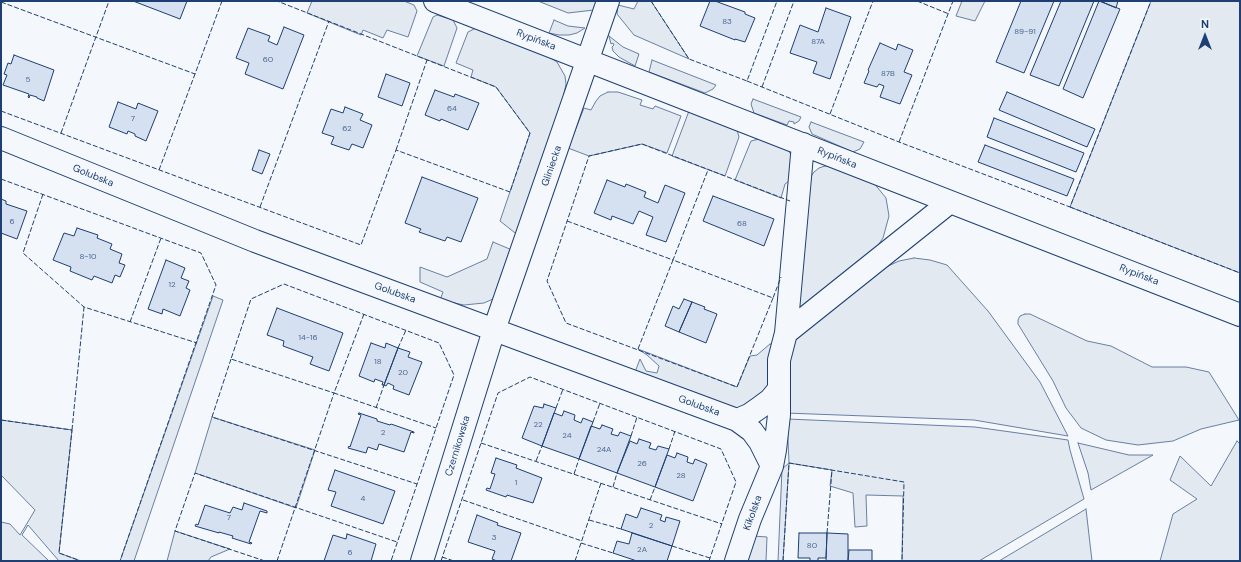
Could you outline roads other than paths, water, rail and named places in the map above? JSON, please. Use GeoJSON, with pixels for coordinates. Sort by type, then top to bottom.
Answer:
{"type":"FeatureCollection","features":[{"type":"Feature","properties":{"kind":"street","name":"Rypińska"},"geometry":{"type":"LineString","coordinates":[[435,1],[1240,315]]}},
{"type":"Feature","properties":{"kind":"street","name":"Gliniecka"},"geometry":{"type":"LineString","coordinates":[[494,330],[608,1]]}},
{"type":"Feature","properties":{"kind":"street","name":"Golubska"},"geometry":{"type":"LineString","coordinates":[[1,138],[255,241],[737,420],[752,431],[760,442],[772,466]]}},
{"type":"Feature","properties":{"kind":"street","name":"Kikolska"},"geometry":{"type":"LineString","coordinates":[[736,561],[750,519],[772,466],[775,450],[779,416],[779,360],[786,333],[803,144]]}},
{"type":"Feature","properties":{"kind":"street"},"geometry":{"type":"LineString","coordinates":[[786,333],[950,202]]}},
{"type":"Feature","properties":{"kind":"street","name":"Czernikowska"},"geometry":{"type":"LineString","coordinates":[[422,561],[494,330]]}},
{"type":"Feature","properties":{"kind":"street"},"geometry":{"type":"LineString","coordinates":[[737,420],[748,416],[770,400],[779,389]]}}]}
